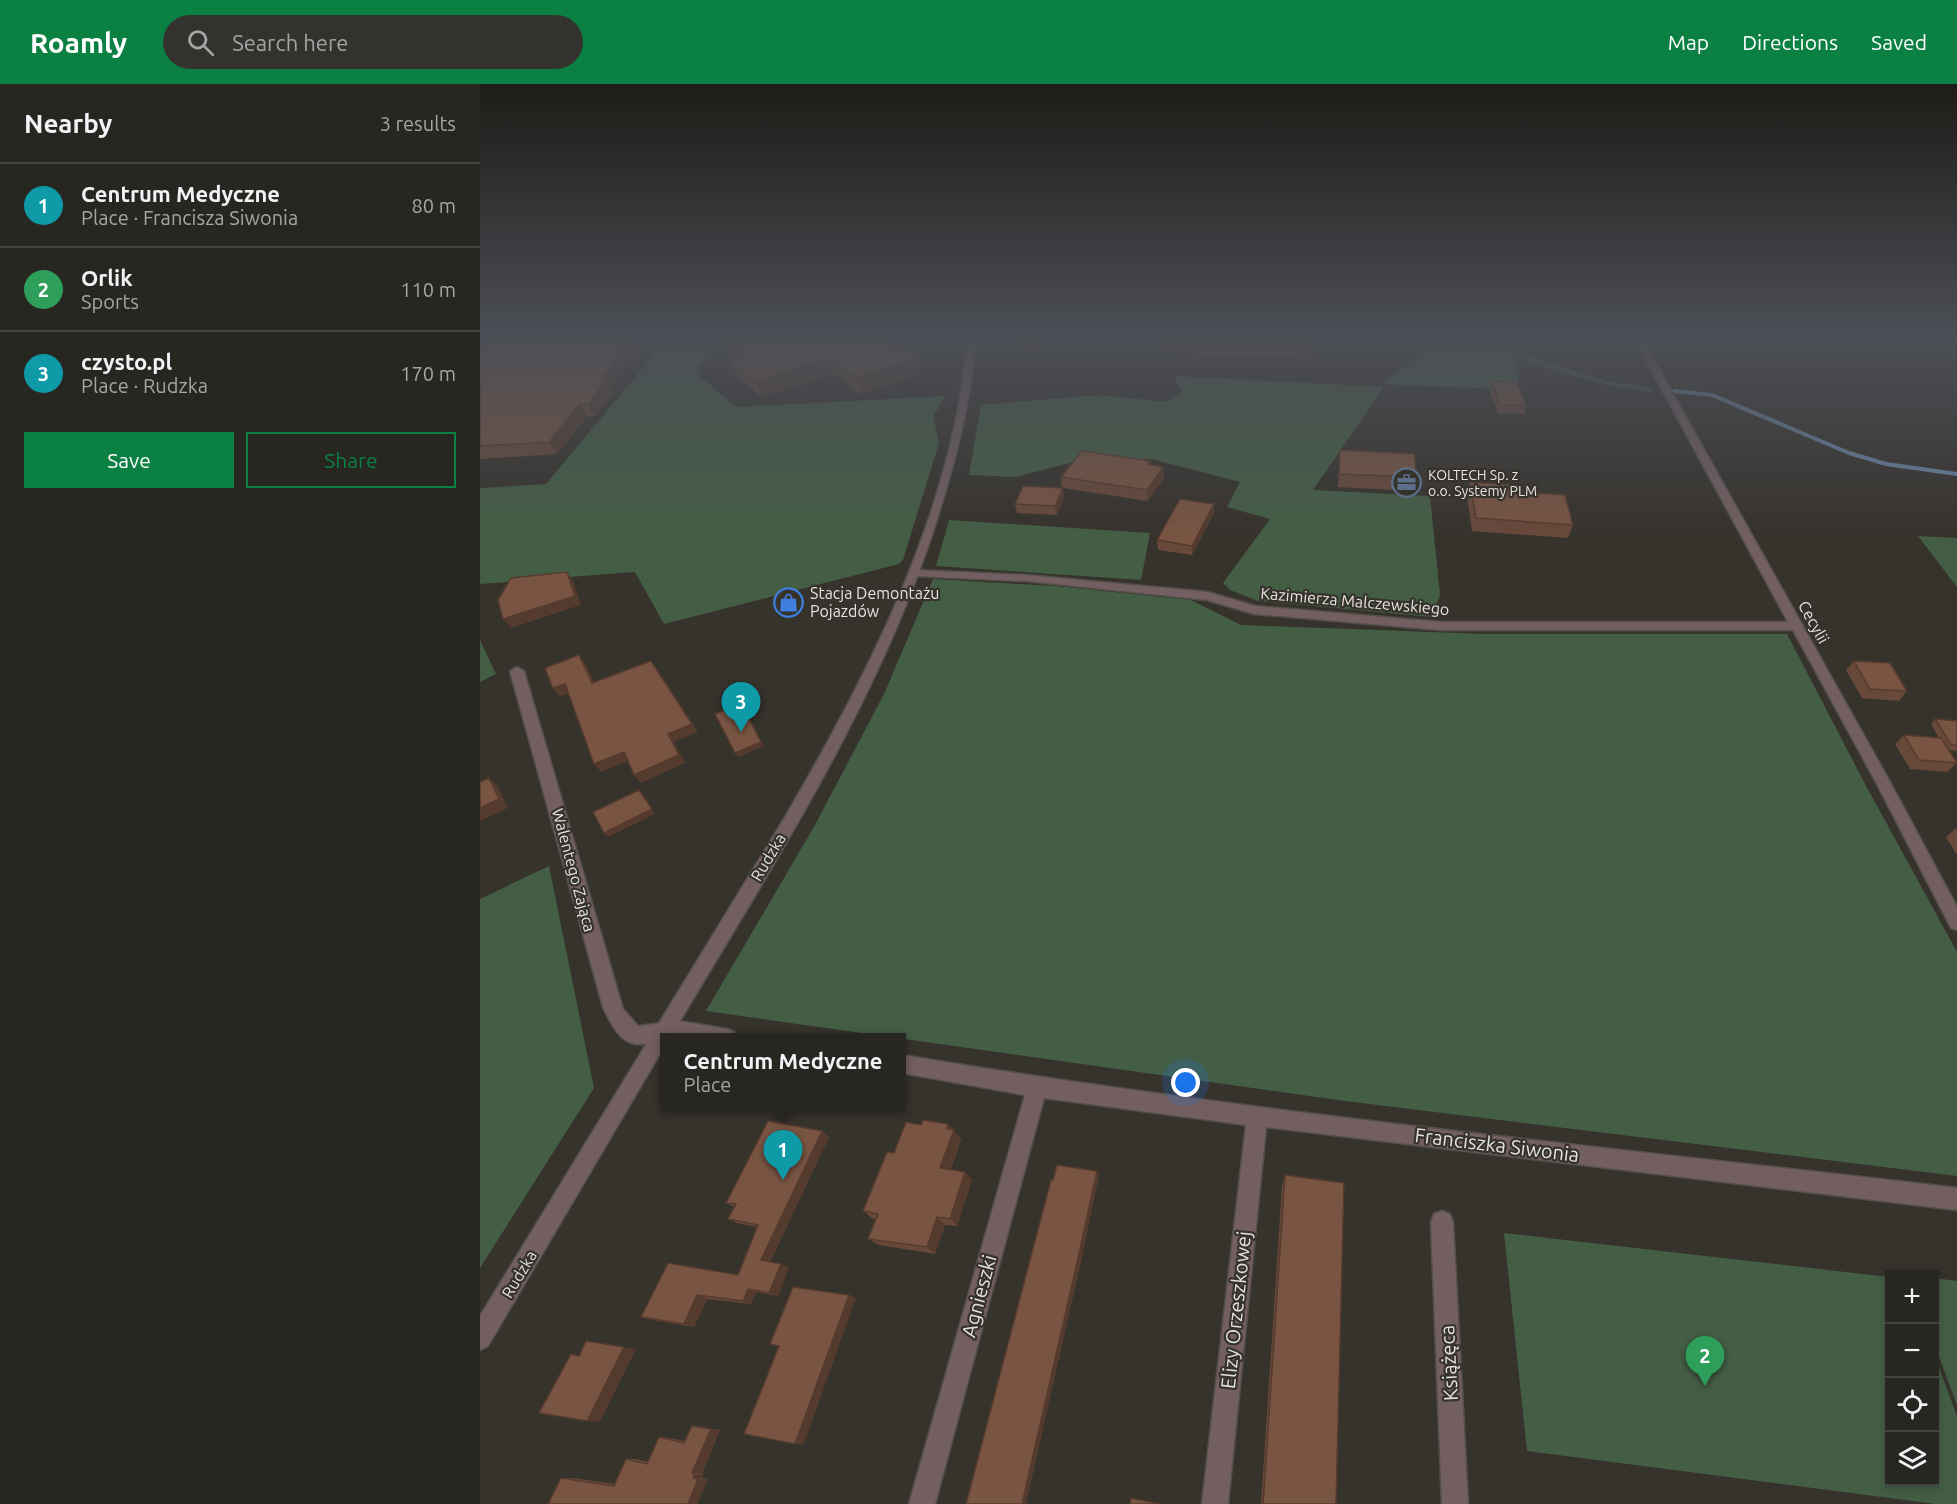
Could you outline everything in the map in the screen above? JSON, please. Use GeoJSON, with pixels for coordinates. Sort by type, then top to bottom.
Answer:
{"type":"FeatureCollection","features":[{"type":"Feature","properties":{"kind":"street","name":"Rudzka"},"geometry":{"type":"LineString","coordinates":[[662,1033],[831,752],[862,693],[914,573],[934,517],[964,406]]}},
{"type":"Feature","properties":{"kind":"street","name":"Cecylii"},"geometry":{"type":"LineString","coordinates":[[1675,406],[1885,786],[1957,923]]}},
{"type":"Feature","properties":{"kind":"street","name":"Kazimierza Malczewskiego"},"geometry":{"type":"LineString","coordinates":[[914,573],[1026,578],[1208,596],[1254,610],[1441,626],[1796,626]]}},
{"type":"Feature","properties":{"kind":"street","name":"Walentego Zająca"},"geometry":{"type":"LineString","coordinates":[[517,671],[612,1007],[624,1027],[635,1035],[660,1033]]}},
{"type":"Feature","properties":{"kind":"street"},"geometry":{"type":"LineString","coordinates":[[662,1033],[679,1030],[697,1033]]}},
{"type":"Feature","properties":{"kind":"street","name":"Rudzka"},"geometry":{"type":"LineString","coordinates":[[480,1338],[660,1036]]}},
{"type":"Feature","properties":{"kind":"street","name":"Franciszka Siwonia"},"geometry":{"type":"LineString","coordinates":[[906,1065],[1037,1087],[1257,1116],[1957,1199]]}},
{"type":"Feature","properties":{"kind":"street","name":"Agnieszki"},"geometry":{"type":"LineString","coordinates":[[921,1504],[1037,1087]]}},
{"type":"Feature","properties":{"kind":"street","name":"Elizy Orzeszkowej"},"geometry":{"type":"LineString","coordinates":[[1215,1504],[1257,1116]]}},
{"type":"Feature","properties":{"kind":"street","name":"Książęca"},"geometry":{"type":"LineString","coordinates":[[1442,1222],[1455,1504]]}},
{"type":"Feature","properties":{"kind":"green space"},"geometry":{"type":"Polygon","coordinates":[[[611,406],[939,406],[933,416],[939,443],[903,560],[899,564],[664,624],[635,572],[480,584],[480,488],[546,484],[611,406]]]}},
{"type":"Feature","properties":{"kind":"green space"},"geometry":{"type":"Polygon","coordinates":[[[981,406],[1371,406],[1313,490],[1430,496],[1440,595],[1432,617],[1258,601],[1230,590],[1223,583],[1270,519],[1227,507],[1240,482],[1152,459],[1088,458],[1015,477],[969,475],[981,406]]]}},
{"type":"Feature","properties":{"kind":"green space"},"geometry":{"type":"Polygon","coordinates":[[[949,520],[1150,533],[1141,580],[936,566],[949,520]]]}},
{"type":"Feature","properties":{"kind":"green space"},"geometry":{"type":"Polygon","coordinates":[[[1918,536],[1957,538],[1957,587],[1918,536]]]}},
{"type":"Feature","properties":{"kind":"green space"},"geometry":{"type":"Polygon","coordinates":[[[933,579],[1055,586],[1191,600],[1241,625],[1484,634],[1787,634],[1865,784],[1957,952],[1957,1176],[1345,1101],[906,1039],[906,1033],[862,1033],[706,1011],[815,825],[884,694],[933,579]]]}},
{"type":"Feature","properties":{"kind":"green space"},"geometry":{"type":"Polygon","coordinates":[[[480,640],[496,674],[480,682],[480,640]]]}},
{"type":"Feature","properties":{"kind":"green space"},"geometry":{"type":"Polygon","coordinates":[[[549,866],[594,1088],[480,1268],[480,899],[549,866]]]}},
{"type":"Feature","properties":{"kind":"green space"},"geometry":{"type":"Polygon","coordinates":[[[1504,1233],[1885,1277],[1885,1486],[1939,1486],[1939,1368],[1957,1416],[1957,1504],[1936,1504],[1527,1451],[1504,1233]]]}},
{"type":"Feature","properties":{"kind":"green space"},"geometry":{"type":"Polygon","coordinates":[[[1939,1279],[1957,1281],[1957,1405],[1939,1357],[1939,1279]]]}},
{"type":"Feature","properties":{"kind":"building"},"geometry":{"type":"Polygon","coordinates":[[[480,406],[578,406],[549,442],[480,446],[480,406]]]}},
{"type":"Feature","properties":{"kind":"building"},"geometry":{"type":"Polygon","coordinates":[[[1340,450],[1414,454],[1417,477],[1339,474],[1340,450]]]}},
{"type":"Feature","properties":{"kind":"building"},"geometry":{"type":"Polygon","coordinates":[[[1082,451],[1150,461],[1148,464],[1163,467],[1147,490],[1061,477],[1082,451]]]}},
{"type":"Feature","properties":{"kind":"building"},"geometry":{"type":"Polygon","coordinates":[[[1470,482],[1514,485],[1515,492],[1565,495],[1573,525],[1476,518],[1470,482]]]}},
{"type":"Feature","properties":{"kind":"building"},"geometry":{"type":"Polygon","coordinates":[[[1023,486],[1063,488],[1055,506],[1015,504],[1023,486]]]}},
{"type":"Feature","properties":{"kind":"building"},"geometry":{"type":"Polygon","coordinates":[[[1180,499],[1214,504],[1192,546],[1157,540],[1180,499]]]}},
{"type":"Feature","properties":{"kind":"building"},"geometry":{"type":"Polygon","coordinates":[[[567,572],[575,596],[503,619],[498,600],[511,578],[567,572]]]}},
{"type":"Feature","properties":{"kind":"building"},"geometry":{"type":"Polygon","coordinates":[[[579,655],[592,683],[651,661],[692,724],[668,734],[679,755],[634,775],[624,752],[594,764],[565,684],[553,688],[545,668],[579,655]]]}},
{"type":"Feature","properties":{"kind":"building"},"geometry":{"type":"Polygon","coordinates":[[[1854,661],[1890,663],[1907,691],[1870,689],[1854,661]]]}},
{"type":"Feature","properties":{"kind":"building"},"geometry":{"type":"Polygon","coordinates":[[[741,703],[761,742],[735,753],[715,714],[741,703]]]}},
{"type":"Feature","properties":{"kind":"building"},"geometry":{"type":"Polygon","coordinates":[[[1935,719],[1957,721],[1957,745],[1951,745],[1935,719]]]}},
{"type":"Feature","properties":{"kind":"building"},"geometry":{"type":"Polygon","coordinates":[[[1904,735],[1941,738],[1957,763],[1919,760],[1904,735]]]}},
{"type":"Feature","properties":{"kind":"building"},"geometry":{"type":"Polygon","coordinates":[[[489,778],[499,799],[480,808],[480,782],[489,778]]]}},
{"type":"Feature","properties":{"kind":"building"},"geometry":{"type":"Polygon","coordinates":[[[639,790],[652,809],[604,833],[593,812],[639,790]]]}},
{"type":"Feature","properties":{"kind":"building"},"geometry":{"type":"Polygon","coordinates":[[[923,1120],[948,1124],[947,1129],[954,1130],[940,1168],[965,1172],[950,1219],[937,1217],[927,1247],[868,1239],[878,1214],[863,1211],[887,1152],[894,1153],[906,1122],[921,1125],[923,1120]]]}},
{"type":"Feature","properties":{"kind":"building"},"geometry":{"type":"Polygon","coordinates":[[[768,1121],[822,1131],[761,1260],[781,1264],[769,1293],[748,1289],[743,1301],[697,1295],[684,1324],[641,1317],[668,1263],[738,1275],[758,1225],[728,1219],[736,1204],[726,1203],[768,1121]]]}},
{"type":"Feature","properties":{"kind":"building"},"geometry":{"type":"Polygon","coordinates":[[[1057,1165],[1097,1171],[1022,1504],[966,1504],[1051,1180],[1053,1180],[1057,1165]]]}},
{"type":"Feature","properties":{"kind":"building"},"geometry":{"type":"Polygon","coordinates":[[[1285,1175],[1344,1183],[1336,1504],[1263,1504],[1285,1175]]]}},
{"type":"Feature","properties":{"kind":"building"},"geometry":{"type":"Polygon","coordinates":[[[793,1287],[849,1295],[795,1444],[744,1434],[779,1346],[770,1344],[793,1287]]]}},
{"type":"Feature","properties":{"kind":"building"},"geometry":{"type":"Polygon","coordinates":[[[586,1341],[624,1347],[587,1421],[539,1413],[571,1354],[579,1356],[586,1341]]]}},
{"type":"Feature","properties":{"kind":"building"},"geometry":{"type":"Polygon","coordinates":[[[692,1426],[711,1429],[692,1473],[693,1478],[698,1479],[688,1504],[548,1504],[561,1478],[614,1486],[626,1459],[647,1464],[659,1437],[684,1443],[692,1426]]]}},
{"type":"Feature","properties":{"kind":"building"},"geometry":{"type":"Polygon","coordinates":[[[1131,1498],[1160,1504],[1130,1504],[1131,1498]]]}},
{"type":"Feature","properties":{"kind":"waterway"},"geometry":{"type":"LineString","coordinates":[[1739,406],[1849,453],[1886,464],[1957,474]]}},
{"type":"Feature","properties":{"kind":"place","name":"KOLTECH Sp. z o.o. Systemy PLM"},"geometry":{"type":"Point","coordinates":[1407,483]}},
{"type":"Feature","properties":{"kind":"place","name":"Stacja Demontażu Pojazdów"},"geometry":{"type":"Point","coordinates":[789,602]}},
{"type":"Feature","properties":{"kind":"place","name":"czysto.pl"},"geometry":{"type":"Point","coordinates":[741,732]}},
{"type":"Feature","properties":{"kind":"place","name":"Centrum Medyczne"},"geometry":{"type":"Point","coordinates":[783,1180]}},
{"type":"Feature","properties":{"kind":"place","name":"Orlik"},"geometry":{"type":"Point","coordinates":[1705,1386]}}]}
